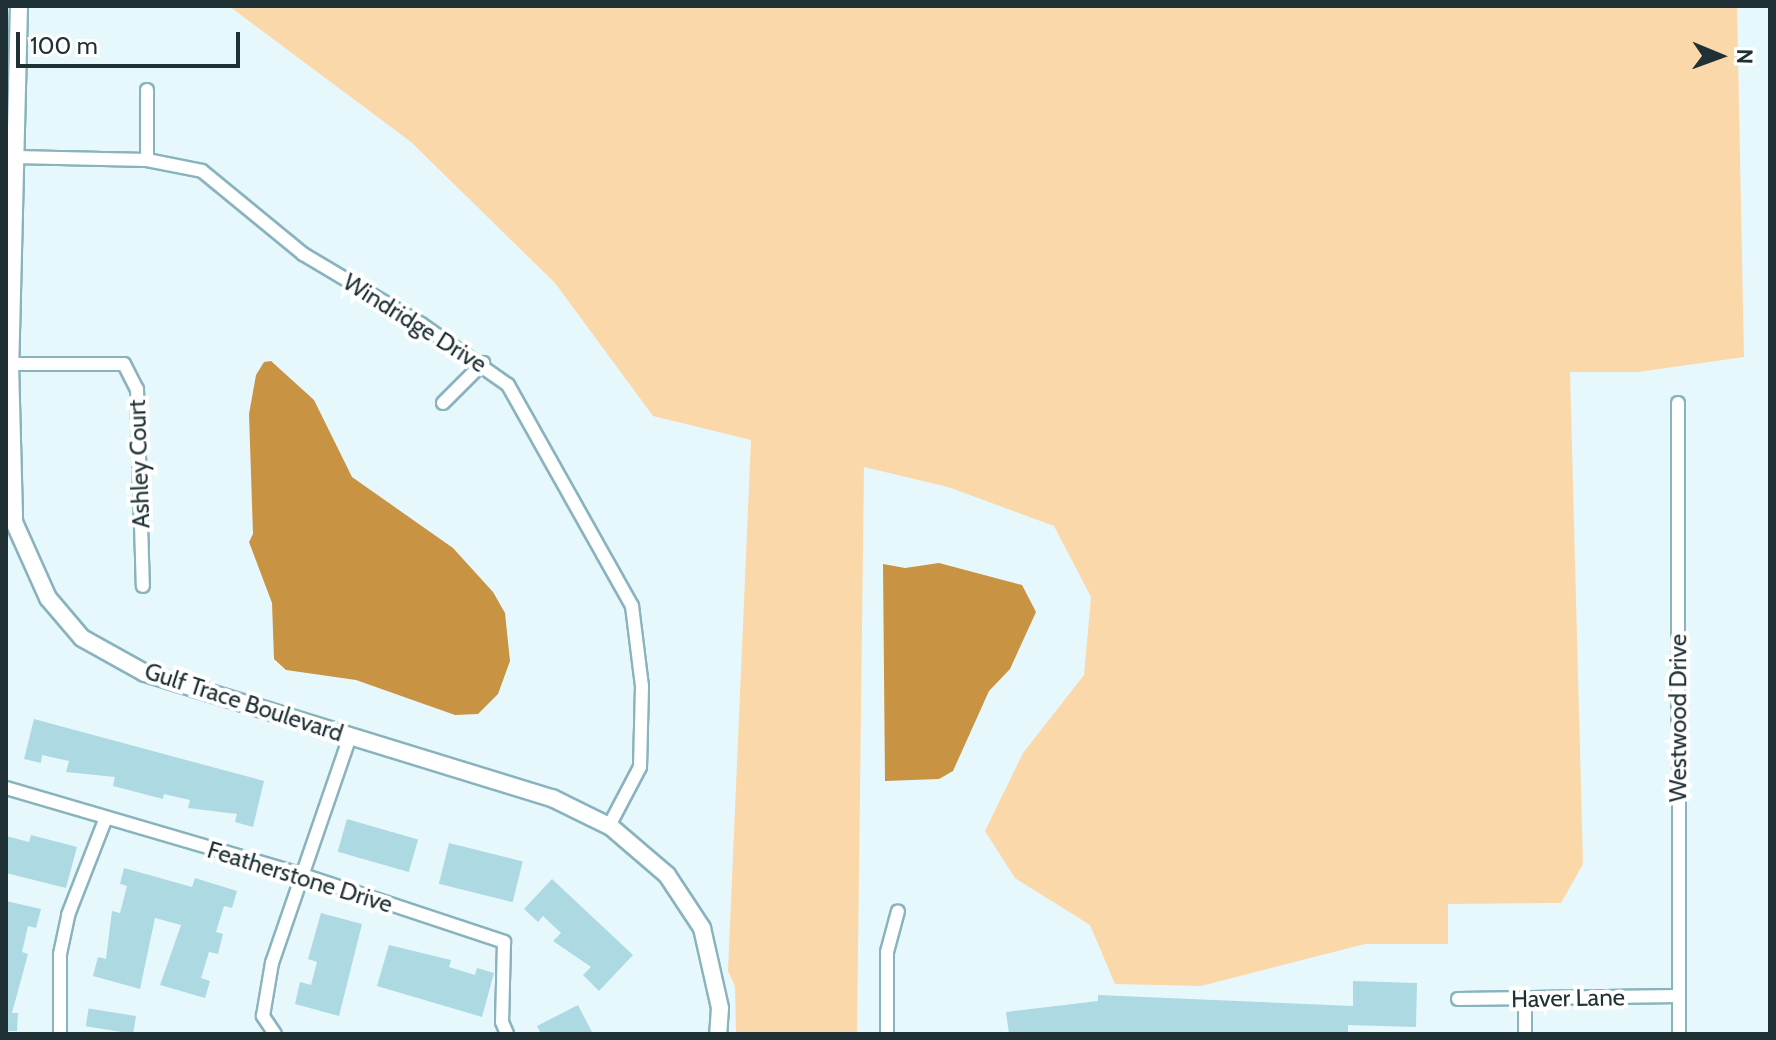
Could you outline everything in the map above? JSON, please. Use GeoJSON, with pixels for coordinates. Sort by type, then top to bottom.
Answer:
{"type":"FeatureCollection","features":[{"type":"Feature","properties":{"kind":"street","name":"Gulf Trace Boulevard"},"geometry":{"type":"LineString","coordinates":[[19,6],[10,364],[14,522],[48,598],[82,638],[145,673],[552,798],[609,826],[667,875],[702,928],[720,1008],[718,1034]]}},
{"type":"Feature","properties":{"kind":"street"},"geometry":{"type":"LineString","coordinates":[[147,90],[147,160]]}},
{"type":"Feature","properties":{"kind":"street","name":"Windridge Drive"},"geometry":{"type":"LineString","coordinates":[[15,157],[147,160],[202,171],[303,254],[483,363],[508,385],[527,413],[632,606],[642,686],[640,767],[609,826]]}},
{"type":"Feature","properties":{"kind":"street"},"geometry":{"type":"LineString","coordinates":[[443,403],[483,363]]}},
{"type":"Feature","properties":{"kind":"street","name":"Ashley Court"},"geometry":{"type":"LineString","coordinates":[[10,364],[124,364],[137,389],[143,586]]}},
{"type":"Feature","properties":{"kind":"street","name":"Westwood Drive"},"geometry":{"type":"LineString","coordinates":[[1678,403],[1679,1034]]}},
{"type":"Feature","properties":{"kind":"street"},"geometry":{"type":"LineString","coordinates":[[275,1034],[263,1016],[272,963],[350,736]]}},
{"type":"Feature","properties":{"kind":"street","name":"Featherstone Drive"},"geometry":{"type":"LineString","coordinates":[[6,788],[105,820],[303,875],[504,942],[502,1022],[507,1034]]}},
{"type":"Feature","properties":{"kind":"street"},"geometry":{"type":"LineString","coordinates":[[60,1034],[60,954],[68,915],[105,820]]}},
{"type":"Feature","properties":{"kind":"street"},"geometry":{"type":"LineString","coordinates":[[887,1034],[887,952],[898,911]]}},
{"type":"Feature","properties":{"kind":"street","name":"Haver Lane"},"geometry":{"type":"LineString","coordinates":[[1458,999],[1679,996]]}},
{"type":"Feature","properties":{"kind":"street"},"geometry":{"type":"LineString","coordinates":[[1525,999],[1525,1034]]}},
{"type":"Feature","properties":{"kind":"shaded area"},"geometry":{"type":"Polygon","coordinates":[[[229,6],[1737,6],[1744,357],[1638,372],[1570,372],[1583,864],[1561,903],[1448,904],[1448,944],[1365,944],[1201,986],[1115,984],[1090,925],[1015,878],[985,831],[1023,753],[1084,675],[1091,597],[1054,526],[948,487],[864,467],[857,1034],[736,1034],[735,986],[728,971],[751,440],[653,416],[555,283],[411,142],[229,6]]]}},
{"type":"Feature","properties":{"kind":"shaded area"},"geometry":{"type":"Polygon","coordinates":[[[271,361],[314,400],[352,477],[453,548],[493,592],[505,613],[510,661],[498,694],[478,714],[455,715],[356,680],[286,670],[274,659],[272,603],[249,542],[253,534],[249,414],[256,375],[264,362],[271,361]]]}},
{"type":"Feature","properties":{"kind":"shaded area"},"geometry":{"type":"Polygon","coordinates":[[[939,563],[1022,585],[1036,612],[1010,669],[989,691],[953,771],[939,779],[885,781],[883,564],[905,568],[939,563]]]}},
{"type":"Feature","properties":{"kind":"building"},"geometry":{"type":"Polygon","coordinates":[[[34,719],[264,781],[253,827],[235,822],[237,814],[188,808],[190,800],[164,794],[163,799],[113,786],[115,777],[66,772],[69,761],[42,755],[41,763],[24,759],[34,719]]]}},
{"type":"Feature","properties":{"kind":"building"},"geometry":{"type":"Polygon","coordinates":[[[347,819],[418,839],[409,872],[338,852],[347,819]]]}},
{"type":"Feature","properties":{"kind":"building"},"geometry":{"type":"Polygon","coordinates":[[[31,835],[77,847],[66,888],[6,873],[6,836],[29,842],[31,835]]]}},
{"type":"Feature","properties":{"kind":"building"},"geometry":{"type":"Polygon","coordinates":[[[449,843],[523,861],[513,902],[439,884],[449,843]]]}},
{"type":"Feature","properties":{"kind":"building"},"geometry":{"type":"Polygon","coordinates":[[[124,868],[192,887],[195,878],[237,891],[232,908],[224,906],[216,932],[223,934],[218,954],[209,952],[201,978],[210,981],[205,998],[160,985],[181,925],[155,918],[140,989],[93,976],[98,957],[106,959],[112,911],[120,913],[127,886],[120,884],[124,868]]]}},
{"type":"Feature","properties":{"kind":"building"},"geometry":{"type":"Polygon","coordinates":[[[552,879],[633,955],[599,991],[583,975],[591,967],[553,941],[561,933],[543,916],[538,922],[524,909],[552,879]]]}},
{"type":"Feature","properties":{"kind":"building"},"geometry":{"type":"Polygon","coordinates":[[[6,901],[41,909],[36,928],[28,926],[22,952],[28,954],[12,1013],[18,1013],[17,1031],[6,1031],[6,901]]]}},
{"type":"Feature","properties":{"kind":"building"},"geometry":{"type":"Polygon","coordinates":[[[321,913],[362,924],[339,1016],[295,1004],[300,982],[311,985],[317,962],[308,959],[321,913]]]}},
{"type":"Feature","properties":{"kind":"building"},"geometry":{"type":"Polygon","coordinates":[[[389,945],[451,960],[449,967],[475,975],[477,968],[494,973],[482,1017],[377,986],[389,945]]]}},
{"type":"Feature","properties":{"kind":"building"},"geometry":{"type":"Polygon","coordinates":[[[1353,981],[1417,983],[1416,1027],[1348,1025],[1348,1034],[1009,1034],[1006,1012],[1098,1001],[1098,995],[1353,1006],[1353,981]]]}},
{"type":"Feature","properties":{"kind":"building"},"geometry":{"type":"Polygon","coordinates":[[[578,1005],[593,1034],[541,1034],[537,1026],[578,1005]]]}},
{"type":"Feature","properties":{"kind":"building"},"geometry":{"type":"Polygon","coordinates":[[[89,1008],[136,1016],[133,1034],[86,1026],[89,1008]]]}}]}
